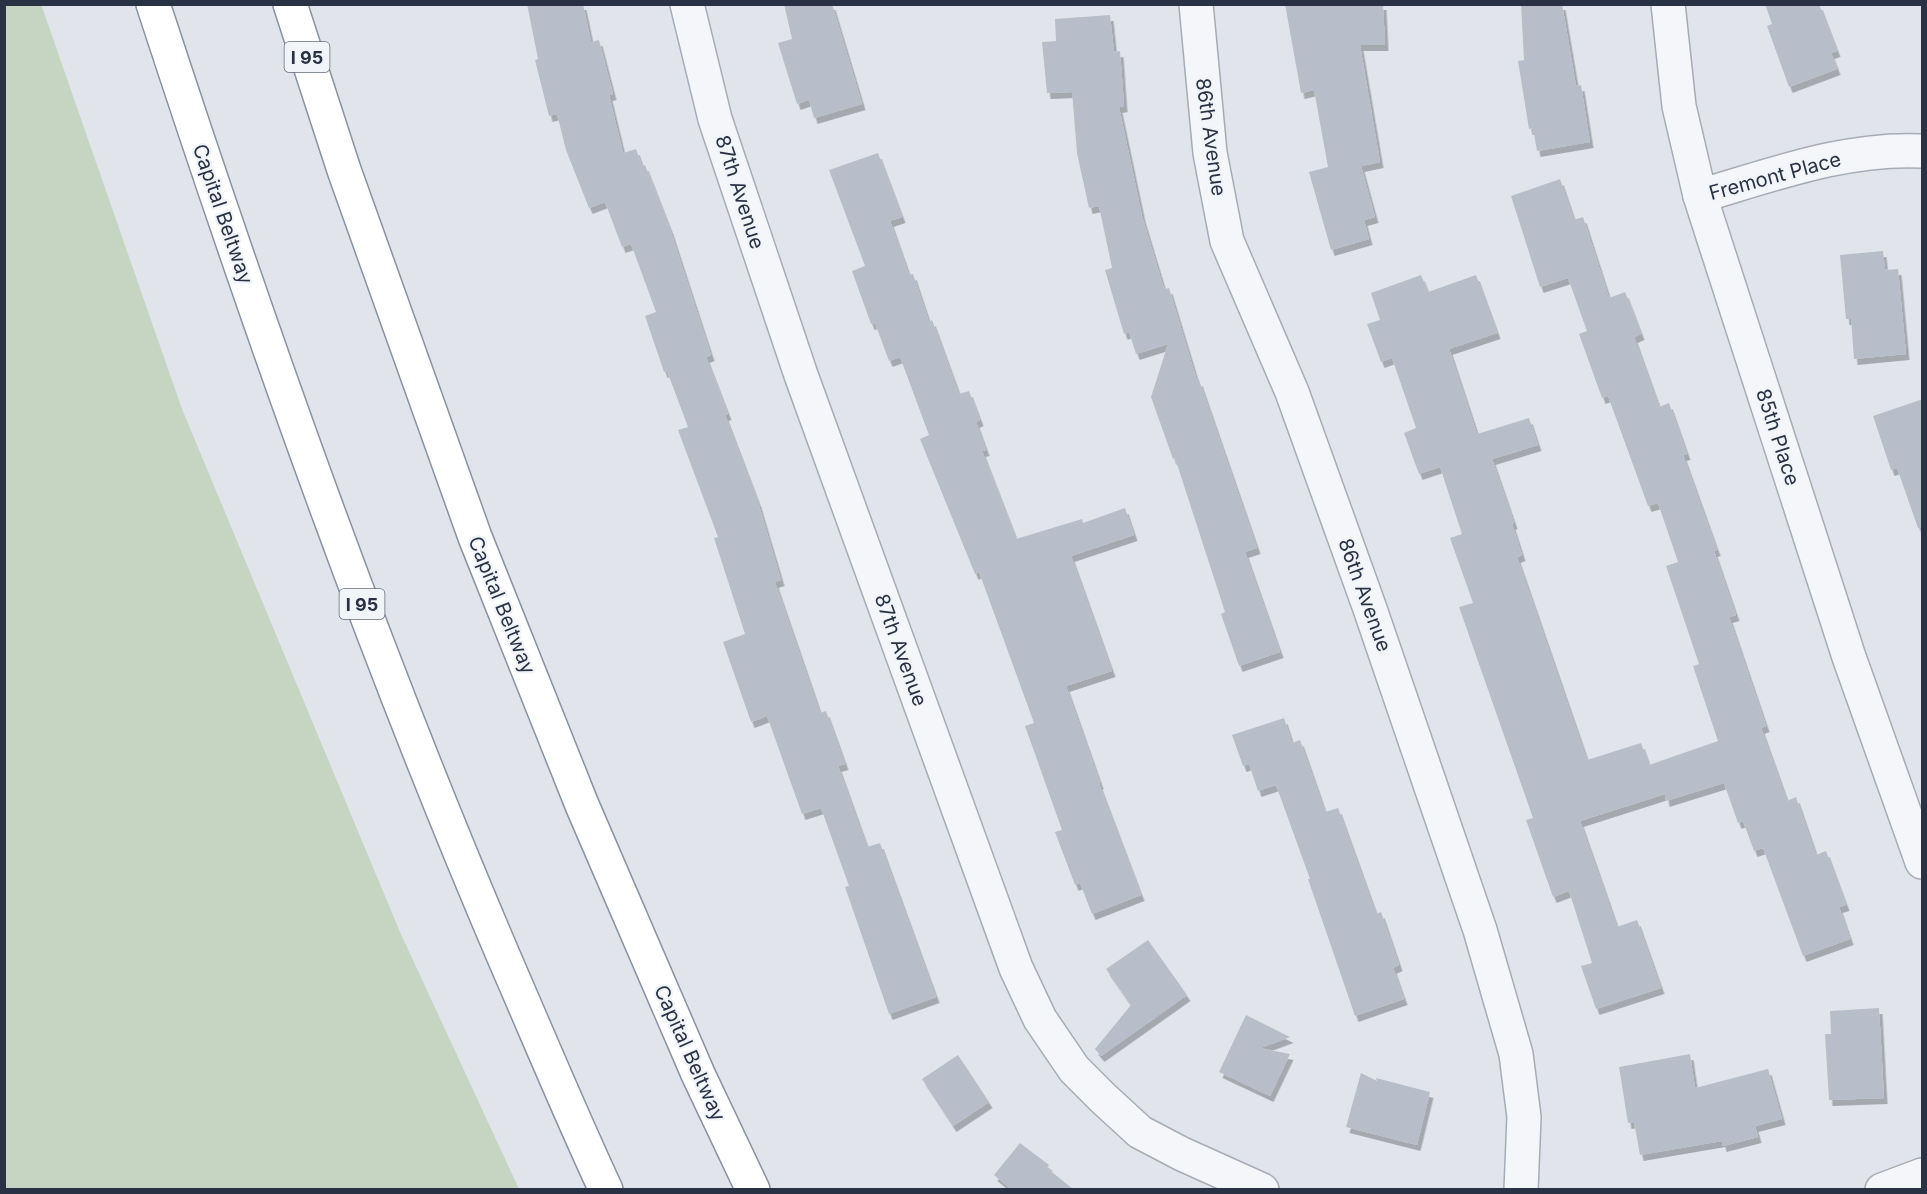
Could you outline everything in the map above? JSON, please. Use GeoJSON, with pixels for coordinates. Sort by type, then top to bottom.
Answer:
{"type":"FeatureCollection","features":[{"type":"Feature","properties":{"kind":"highway","name":"Capital Beltway"},"geometry":{"type":"LineString","coordinates":[[153,4],[222,214],[355,586],[460,856],[606,1190]]}},
{"type":"Feature","properties":{"kind":"highway","name":"Capital Beltway"},"geometry":{"type":"LineString","coordinates":[[290,4],[344,170],[475,537],[582,805],[698,1074],[753,1190]]}},
{"type":"Feature","properties":{"kind":"street","name":"87th Avenue"},"geometry":{"type":"LineString","coordinates":[[687,4],[715,119],[801,375],[1016,968],[1040,1019],[1074,1069],[1140,1131],[1182,1154],[1262,1190]]}},
{"type":"Feature","properties":{"kind":"street","name":"86th Avenue"},"geometry":{"type":"LineString","coordinates":[[1196,4],[1210,153],[1227,241],[1296,403],[1369,606],[1480,930],[1516,1054],[1524,1117],[1521,1190]]}},
{"type":"Feature","properties":{"kind":"street","name":"85th Place"},"geometry":{"type":"LineString","coordinates":[[1668,4],[1679,106],[1700,196],[1849,657],[1923,862]]}},
{"type":"Feature","properties":{"kind":"street","name":"Fremont Place"},"geometry":{"type":"LineString","coordinates":[[1700,196],[1829,158],[1908,151],[1923,152]]}},
{"type":"Feature","properties":{"kind":"street"},"geometry":{"type":"LineString","coordinates":[[1882,1190],[1923,1175]]}},
{"type":"Feature","properties":{"kind":"green space"},"geometry":{"type":"Polygon","coordinates":[[[41,4],[182,409],[400,932],[519,1189],[5,1189],[4,5],[41,4]]]}},
{"type":"Feature","properties":{"kind":"building"},"geometry":{"type":"Polygon","coordinates":[[[527,4],[583,4],[591,42],[599,40],[613,94],[609,95],[623,153],[636,149],[642,166],[645,165],[670,229],[711,355],[706,357],[758,502],[781,580],[775,582],[820,713],[826,711],[845,764],[838,766],[867,847],[880,843],[936,997],[889,1014],[845,887],[849,886],[821,808],[802,814],[767,716],[751,722],[723,642],[745,634],[714,538],[718,537],[678,430],[688,427],[667,371],[664,372],[645,316],[656,312],[631,244],[622,247],[605,202],[589,208],[566,150],[557,114],[549,116],[535,60],[538,59],[527,4]]]}},
{"type":"Feature","properties":{"kind":"building"},"geometry":{"type":"Polygon","coordinates":[[[784,4],[832,4],[862,104],[814,118],[809,100],[797,104],[778,43],[792,39],[784,4]]]}},
{"type":"Feature","properties":{"kind":"building"},"geometry":{"type":"Polygon","coordinates":[[[1285,4],[1383,4],[1385,45],[1360,45],[1380,162],[1361,166],[1375,217],[1364,220],[1369,239],[1331,250],[1309,172],[1328,167],[1314,90],[1301,93],[1285,4]]]}},
{"type":"Feature","properties":{"kind":"building"},"geometry":{"type":"Polygon","coordinates":[[[1521,4],[1562,4],[1576,86],[1581,85],[1590,142],[1537,151],[1533,128],[1529,129],[1518,61],[1524,60],[1521,4]]]}},
{"type":"Feature","properties":{"kind":"building"},"geometry":{"type":"Polygon","coordinates":[[[1765,4],[1819,4],[1837,51],[1831,53],[1837,69],[1789,87],[1767,26],[1772,24],[1765,4]]]}},
{"type":"Feature","properties":{"kind":"building"},"geometry":{"type":"Polygon","coordinates":[[[1110,15],[1114,52],[1120,51],[1124,106],[1119,107],[1142,216],[1164,289],[1169,288],[1197,381],[1199,380],[1257,548],[1245,552],[1280,652],[1239,666],[1221,614],[1225,612],[1175,458],[1173,459],[1151,397],[1168,344],[1136,354],[1129,332],[1124,334],[1105,270],[1112,268],[1099,206],[1089,208],[1077,153],[1072,92],[1047,93],[1042,42],[1056,41],[1055,19],[1110,15]]]}},
{"type":"Feature","properties":{"kind":"building"},"geometry":{"type":"Polygon","coordinates":[[[878,153],[902,217],[890,221],[909,275],[913,274],[929,322],[932,320],[959,394],[969,391],[980,420],[976,422],[986,450],[982,451],[1016,539],[1082,519],[1083,523],[1125,508],[1134,535],[1071,556],[1112,671],[1066,686],[1099,784],[1141,895],[1092,914],[1080,883],[1075,885],[1055,832],[1062,830],[1025,726],[1034,723],[979,572],[975,574],[920,439],[929,435],[900,357],[889,361],[875,323],[871,324],[852,271],[865,266],[829,170],[878,153]]]}},
{"type":"Feature","properties":{"kind":"building"},"geometry":{"type":"Polygon","coordinates":[[[1560,179],[1574,220],[1583,217],[1609,298],[1625,292],[1641,334],[1634,337],[1659,407],[1669,403],[1687,454],[1683,455],[1717,550],[1714,551],[1736,615],[1729,617],[1766,726],[1761,728],[1787,801],[1796,797],[1816,855],[1826,851],[1846,905],[1839,907],[1850,939],[1803,956],[1763,848],[1754,851],[1743,821],[1738,823],[1724,783],[1666,801],[1665,794],[1580,821],[1617,927],[1637,920],[1661,988],[1596,1009],[1581,966],[1592,963],[1569,891],[1553,897],[1526,820],[1533,818],[1459,607],[1473,603],[1450,538],[1462,534],[1440,467],[1419,474],[1404,433],[1416,428],[1392,358],[1381,362],[1367,324],[1380,320],[1371,293],[1421,275],[1428,292],[1476,275],[1497,333],[1449,349],[1477,434],[1529,418],[1538,445],[1492,459],[1514,523],[1512,524],[1522,555],[1517,557],[1587,760],[1641,743],[1649,765],[1718,741],[1693,666],[1699,664],[1666,566],[1678,562],[1658,503],[1648,506],[1608,396],[1602,398],[1579,334],[1587,331],[1568,278],[1540,287],[1511,196],[1560,179]]]}},
{"type":"Feature","properties":{"kind":"building"},"geometry":{"type":"Polygon","coordinates":[[[1883,251],[1885,270],[1898,269],[1906,354],[1854,359],[1851,319],[1846,319],[1840,255],[1883,251]]]}},
{"type":"Feature","properties":{"kind":"building"},"geometry":{"type":"Polygon","coordinates":[[[1923,399],[1923,528],[1918,528],[1897,468],[1891,470],[1873,416],[1923,399]]]}},
{"type":"Feature","properties":{"kind":"building"},"geometry":{"type":"Polygon","coordinates":[[[1284,718],[1292,743],[1300,740],[1325,812],[1338,808],[1376,914],[1381,912],[1399,965],[1393,968],[1404,999],[1355,1016],[1276,785],[1258,791],[1249,764],[1243,766],[1232,735],[1284,718]]]}},
{"type":"Feature","properties":{"kind":"building"},"geometry":{"type":"Polygon","coordinates":[[[1148,940],[1187,995],[1101,1056],[1095,1049],[1131,1005],[1106,969],[1148,940]]]}},
{"type":"Feature","properties":{"kind":"building"},"geometry":{"type":"Polygon","coordinates":[[[1879,1008],[1884,1098],[1829,1100],[1825,1034],[1831,1034],[1830,1011],[1879,1008]]]}},
{"type":"Feature","properties":{"kind":"building"},"geometry":{"type":"Polygon","coordinates":[[[1246,1015],[1290,1037],[1260,1048],[1290,1054],[1270,1096],[1219,1072],[1246,1015]]]}},
{"type":"Feature","properties":{"kind":"building"},"geometry":{"type":"Polygon","coordinates":[[[1690,1054],[1695,1088],[1768,1069],[1782,1119],[1755,1126],[1758,1137],[1723,1146],[1722,1141],[1640,1155],[1634,1122],[1628,1123],[1619,1067],[1690,1054]]]}},
{"type":"Feature","properties":{"kind":"building"},"geometry":{"type":"Polygon","coordinates":[[[958,1055],[989,1102],[953,1126],[922,1079],[958,1055]]]}},
{"type":"Feature","properties":{"kind":"building"},"geometry":{"type":"Polygon","coordinates":[[[1361,1073],[1377,1081],[1376,1078],[1430,1092],[1417,1145],[1346,1127],[1361,1073]]]}},
{"type":"Feature","properties":{"kind":"building"},"geometry":{"type":"Polygon","coordinates":[[[1020,1143],[1049,1165],[1047,1168],[1074,1190],[1012,1190],[994,1175],[1020,1143]]]}}]}
